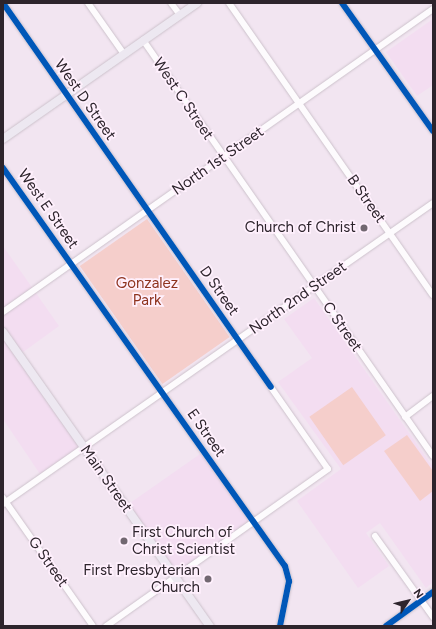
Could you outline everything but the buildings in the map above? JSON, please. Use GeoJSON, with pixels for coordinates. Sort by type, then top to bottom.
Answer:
{"type":"FeatureCollection","features":[{"type":"Feature","properties":{"kind":"main road"},"geometry":{"type":"LineString","coordinates":[[3,139],[65,94],[197,3]]}},
{"type":"Feature","properties":{"kind":"main road","name":"Main Street"},"geometry":{"type":"LineString","coordinates":[[3,332],[210,626]]}},
{"type":"Feature","properties":{"kind":"street","name":"West D Street"},"geometry":{"type":"LineString","coordinates":[[3,3],[146,210]]}},
{"type":"Feature","properties":{"kind":"street"},"geometry":{"type":"LineString","coordinates":[[88,3],[124,54]]}},
{"type":"Feature","properties":{"kind":"street"},"geometry":{"type":"LineString","coordinates":[[171,3],[180,15]]}},
{"type":"Feature","properties":{"kind":"street","name":"B Street"},"geometry":{"type":"LineString","coordinates":[[229,3],[390,233],[432,290]]}},
{"type":"Feature","properties":{"kind":"street"},"geometry":{"type":"LineString","coordinates":[[342,3],[433,131]]}},
{"type":"Feature","properties":{"kind":"street","name":"North 1st Street"},"geometry":{"type":"LineString","coordinates":[[3,312],[146,210],[224,158],[433,10]]}},
{"type":"Feature","properties":{"kind":"street","name":"West C Street"},"geometry":{"type":"LineString","coordinates":[[143,40],[224,158]]}},
{"type":"Feature","properties":{"kind":"street","name":"C Street"},"geometry":{"type":"LineString","coordinates":[[224,158],[433,456]]}},
{"type":"Feature","properties":{"kind":"street","name":"West E Street"},"geometry":{"type":"LineString","coordinates":[[3,168],[71,264]]}},
{"type":"Feature","properties":{"kind":"street","name":"North 2nd Street"},"geometry":{"type":"LineString","coordinates":[[4,501],[162,394],[433,203]]}},
{"type":"Feature","properties":{"kind":"street","name":"D Street"},"geometry":{"type":"LineString","coordinates":[[146,210],[328,469],[253,523]]}},
{"type":"Feature","properties":{"kind":"street","name":"E Street"},"geometry":{"type":"LineString","coordinates":[[71,264],[253,523],[285,566],[289,581],[280,626]]}},
{"type":"Feature","properties":{"kind":"street"},"geometry":{"type":"LineString","coordinates":[[405,416],[433,396]]}},
{"type":"Feature","properties":{"kind":"street","name":"G Street"},"geometry":{"type":"LineString","coordinates":[[4,501],[93,626]]}},
{"type":"Feature","properties":{"kind":"street"},"geometry":{"type":"LineString","coordinates":[[106,626],[253,523]]}},
{"type":"Feature","properties":{"kind":"street"},"geometry":{"type":"LineString","coordinates":[[375,536],[433,617]]}},
{"type":"Feature","properties":{"kind":"street"},"geometry":{"type":"LineString","coordinates":[[386,626],[433,592]]}},
{"type":"Feature","properties":{"kind":"shaded area"},"geometry":{"type":"Polygon","coordinates":[[[433,19],[433,85],[417,96],[386,52],[433,19]]]}},
{"type":"Feature","properties":{"kind":"shaded area"},"geometry":{"type":"Polygon","coordinates":[[[3,246],[59,326],[19,355],[84,448],[42,477],[3,419],[3,246]]]}},
{"type":"Feature","properties":{"kind":"shaded area"},"geometry":{"type":"Polygon","coordinates":[[[314,298],[433,467],[433,582],[426,588],[380,523],[366,533],[389,566],[358,588],[297,501],[341,469],[278,382],[312,358],[284,319],[314,298]]]}},
{"type":"Feature","properties":{"kind":"shaded area"},"geometry":{"type":"Polygon","coordinates":[[[203,452],[253,523],[175,578],[125,506],[203,452]]]}},
{"type":"Feature","properties":{"kind":"green space","name":"Gonzalez Park"},"geometry":{"type":"Polygon","coordinates":[[[147,219],[230,337],[162,384],[80,266],[147,219]]]}},
{"type":"Feature","properties":{"kind":"green space"},"geometry":{"type":"Polygon","coordinates":[[[352,387],[386,435],[343,465],[309,417],[352,387]]]}},
{"type":"Feature","properties":{"kind":"green space"},"geometry":{"type":"Polygon","coordinates":[[[407,435],[433,471],[433,491],[420,501],[384,451],[407,435]]]}},
{"type":"Feature","properties":{"kind":"cycle path"},"geometry":{"type":"LineString","coordinates":[[3,3],[271,387]]}},
{"type":"Feature","properties":{"kind":"cycle path"},"geometry":{"type":"LineString","coordinates":[[342,3],[433,131]]}},
{"type":"Feature","properties":{"kind":"cycle path"},"geometry":{"type":"LineString","coordinates":[[3,168],[285,566],[289,581],[280,626]]}},
{"type":"Feature","properties":{"kind":"cycle path"},"geometry":{"type":"LineString","coordinates":[[386,626],[433,592]]}},
{"type":"Feature","properties":{"kind":"place","name":"Church of Christ"},"geometry":{"type":"Point","coordinates":[364,228]}},
{"type":"Feature","properties":{"kind":"place","name":"First Church of Christ Scientist"},"geometry":{"type":"Point","coordinates":[124,541]}},
{"type":"Feature","properties":{"kind":"place","name":"First Presbyterian Church"},"geometry":{"type":"Point","coordinates":[208,579]}}]}
